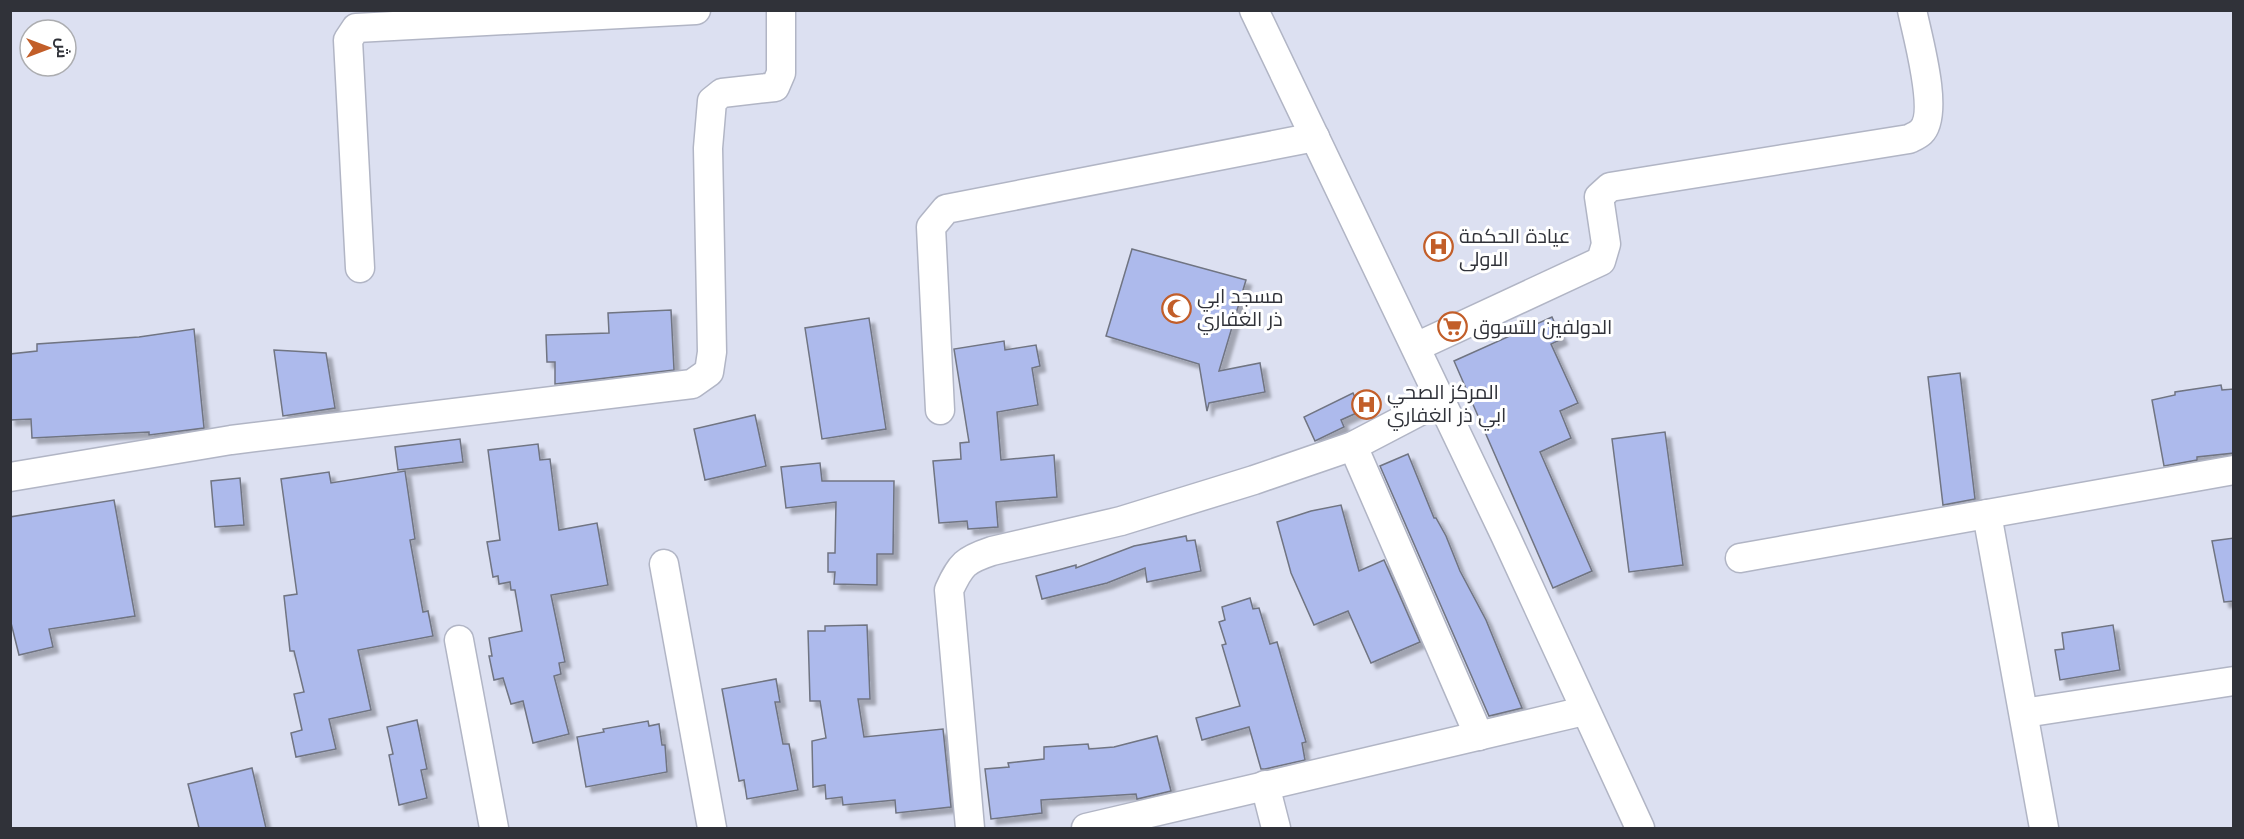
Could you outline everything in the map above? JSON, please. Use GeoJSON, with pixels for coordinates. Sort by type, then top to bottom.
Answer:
{"type":"FeatureCollection","features":[{"type":"Feature","properties":{"kind":"street"},"geometry":{"type":"LineString","coordinates":[[360,268],[348,40],[351,32],[356,28],[487,16],[696,10]]}},
{"type":"Feature","properties":{"kind":"street"},"geometry":{"type":"LineString","coordinates":[[10,477],[231,440],[692,384],[709,372],[712,352],[708,148],[712,102],[722,93],[775,87],[781,73],[781,10]]}},
{"type":"Feature","properties":{"kind":"street"},"geometry":{"type":"LineString","coordinates":[[1254,10],[1416,347],[1640,828]]}},
{"type":"Feature","properties":{"kind":"street"},"geometry":{"type":"LineString","coordinates":[[1416,347],[1601,261],[1606,244],[1599,197],[1610,187],[1909,139],[1922,132],[1929,116],[1927,90],[1912,10]]}},
{"type":"Feature","properties":{"kind":"street"},"geometry":{"type":"LineString","coordinates":[[940,410],[931,227],[946,209],[1315,137]]}},
{"type":"Feature","properties":{"kind":"street"},"geometry":{"type":"LineString","coordinates":[[970,828],[949,590],[959,568],[972,558],[993,551],[1121,521],[1353,446],[1441,400]]}},
{"type":"Feature","properties":{"kind":"street"},"geometry":{"type":"LineString","coordinates":[[1353,446],[1479,736]]}},
{"type":"Feature","properties":{"kind":"street"},"geometry":{"type":"LineString","coordinates":[[1740,558],[2234,470]]}},
{"type":"Feature","properties":{"kind":"street"},"geometry":{"type":"LineString","coordinates":[[1987,514],[2044,828]]}},
{"type":"Feature","properties":{"kind":"street"},"geometry":{"type":"LineString","coordinates":[[664,564],[712,828]]}},
{"type":"Feature","properties":{"kind":"street"},"geometry":{"type":"LineString","coordinates":[[459,640],[494,828]]}},
{"type":"Feature","properties":{"kind":"street"},"geometry":{"type":"LineString","coordinates":[[2024,713],[2234,681]]}},
{"type":"Feature","properties":{"kind":"street"},"geometry":{"type":"LineString","coordinates":[[1086,828],[1584,711]]}},
{"type":"Feature","properties":{"kind":"street"},"geometry":{"type":"LineString","coordinates":[[1265,785],[1276,828]]}},
{"type":"Feature","properties":{"kind":"building","name":"مسجد ابي ذر الغفاري"},"geometry":{"type":"Polygon","coordinates":[[[1132,249],[1246,280],[1219,371],[1260,363],[1265,392],[1209,403],[1207,411],[1199,364],[1106,336],[1132,249]]]}},
{"type":"Feature","properties":{"kind":"building"},"geometry":{"type":"Polygon","coordinates":[[[671,310],[674,370],[555,384],[555,362],[547,362],[546,335],[609,333],[608,313],[671,310]]]}},
{"type":"Feature","properties":{"kind":"building"},"geometry":{"type":"Polygon","coordinates":[[[1552,317],[1562,339],[1551,344],[1578,403],[1560,411],[1571,438],[1540,452],[1592,571],[1553,588],[1454,361],[1552,317]]]}},
{"type":"Feature","properties":{"kind":"building"},"geometry":{"type":"Polygon","coordinates":[[[869,318],[886,429],[822,439],[805,328],[869,318]]]}},
{"type":"Feature","properties":{"kind":"building"},"geometry":{"type":"Polygon","coordinates":[[[194,329],[204,428],[149,435],[149,432],[32,438],[31,419],[10,420],[10,354],[37,351],[37,344],[139,337],[194,329]]]}},
{"type":"Feature","properties":{"kind":"building"},"geometry":{"type":"Polygon","coordinates":[[[1004,341],[1005,350],[1036,345],[1040,366],[1032,368],[1038,405],[997,412],[1001,460],[1054,455],[1057,497],[996,502],[998,527],[968,529],[967,521],[939,523],[933,461],[961,459],[960,443],[969,442],[954,349],[1004,341]]]}},
{"type":"Feature","properties":{"kind":"building"},"geometry":{"type":"Polygon","coordinates":[[[274,350],[326,353],[335,408],[283,416],[274,350]]]}},
{"type":"Feature","properties":{"kind":"building"},"geometry":{"type":"Polygon","coordinates":[[[1960,373],[1975,499],[1943,505],[1928,377],[1960,373]]]}},
{"type":"Feature","properties":{"kind":"building"},"geometry":{"type":"Polygon","coordinates":[[[2221,385],[2222,390],[2234,389],[2234,453],[2197,457],[2197,460],[2164,466],[2152,400],[2175,395],[2175,392],[2221,385]]]}},
{"type":"Feature","properties":{"kind":"building"},"geometry":{"type":"Polygon","coordinates":[[[1353,393],[1361,411],[1341,420],[1344,427],[1315,441],[1304,417],[1353,393]]]}},
{"type":"Feature","properties":{"kind":"building"},"geometry":{"type":"Polygon","coordinates":[[[755,415],[766,466],[705,480],[694,429],[755,415]]]}},
{"type":"Feature","properties":{"kind":"building"},"geometry":{"type":"Polygon","coordinates":[[[1665,432],[1683,565],[1629,572],[1612,439],[1665,432]]]}},
{"type":"Feature","properties":{"kind":"building"},"geometry":{"type":"Polygon","coordinates":[[[460,439],[463,462],[398,470],[395,447],[460,439]]]}},
{"type":"Feature","properties":{"kind":"building"},"geometry":{"type":"Polygon","coordinates":[[[538,444],[540,460],[550,459],[559,530],[597,523],[608,585],[551,595],[565,662],[559,663],[561,674],[554,676],[569,734],[533,743],[523,701],[511,704],[503,678],[494,680],[489,656],[492,656],[489,638],[522,631],[515,590],[511,590],[510,582],[499,584],[498,576],[493,577],[487,542],[500,540],[488,450],[538,444]]]}},
{"type":"Feature","properties":{"kind":"building"},"geometry":{"type":"Polygon","coordinates":[[[1408,454],[1434,518],[1446,536],[1460,571],[1486,620],[1522,708],[1489,716],[1380,466],[1408,454]]]}},
{"type":"Feature","properties":{"kind":"building"},"geometry":{"type":"Polygon","coordinates":[[[820,463],[822,481],[894,481],[893,554],[877,554],[877,585],[834,584],[835,572],[828,572],[828,553],[835,553],[836,502],[786,508],[781,467],[820,463]]]}},
{"type":"Feature","properties":{"kind":"building"},"geometry":{"type":"Polygon","coordinates":[[[405,471],[415,539],[410,540],[423,612],[428,611],[433,636],[358,650],[371,710],[329,719],[336,749],[296,757],[291,733],[302,730],[294,694],[304,692],[294,651],[290,651],[284,596],[297,594],[281,479],[329,472],[331,483],[405,471]]]}},
{"type":"Feature","properties":{"kind":"building"},"geometry":{"type":"Polygon","coordinates":[[[240,478],[244,525],[215,527],[211,481],[240,478]]]}},
{"type":"Feature","properties":{"kind":"building"},"geometry":{"type":"Polygon","coordinates":[[[114,500],[135,616],[49,629],[53,647],[19,655],[10,619],[10,517],[114,500]]]}},
{"type":"Feature","properties":{"kind":"building"},"geometry":{"type":"Polygon","coordinates":[[[1341,505],[1359,571],[1384,560],[1420,642],[1371,663],[1348,611],[1314,625],[1291,573],[1277,522],[1311,511],[1341,505]]]}},
{"type":"Feature","properties":{"kind":"building"},"geometry":{"type":"Polygon","coordinates":[[[1186,536],[1187,541],[1195,540],[1201,571],[1147,582],[1145,568],[1107,583],[1042,599],[1036,576],[1076,565],[1076,568],[1134,546],[1186,536]]]}},
{"type":"Feature","properties":{"kind":"building"},"geometry":{"type":"Polygon","coordinates":[[[2234,538],[2234,601],[2224,602],[2212,541],[2234,538]]]}},
{"type":"Feature","properties":{"kind":"building"},"geometry":{"type":"Polygon","coordinates":[[[1250,598],[1253,609],[1259,608],[1270,644],[1277,642],[1306,742],[1302,743],[1305,760],[1265,769],[1261,769],[1249,727],[1202,740],[1196,718],[1240,706],[1222,645],[1226,644],[1219,622],[1225,620],[1222,607],[1250,598]]]}},
{"type":"Feature","properties":{"kind":"building"},"geometry":{"type":"Polygon","coordinates":[[[867,625],[870,699],[858,699],[864,737],[943,729],[951,807],[896,813],[895,800],[843,805],[842,797],[826,799],[825,785],[813,787],[812,741],[826,738],[820,701],[810,701],[808,631],[825,631],[825,626],[867,625]]]}},
{"type":"Feature","properties":{"kind":"building"},"geometry":{"type":"Polygon","coordinates":[[[2113,625],[2120,670],[2060,680],[2055,650],[2064,649],[2062,633],[2113,625]]]}},
{"type":"Feature","properties":{"kind":"building"},"geometry":{"type":"Polygon","coordinates":[[[776,679],[780,702],[775,702],[783,744],[789,744],[798,790],[747,799],[744,780],[739,781],[722,689],[776,679]]]}},
{"type":"Feature","properties":{"kind":"building"},"geometry":{"type":"Polygon","coordinates":[[[417,720],[427,769],[421,770],[427,798],[399,805],[389,755],[393,754],[387,727],[417,720]]]}},
{"type":"Feature","properties":{"kind":"building"},"geometry":{"type":"Polygon","coordinates":[[[648,721],[649,726],[659,724],[662,745],[665,745],[667,772],[586,787],[577,737],[604,732],[603,729],[648,721]]]}},
{"type":"Feature","properties":{"kind":"building"},"geometry":{"type":"Polygon","coordinates":[[[1157,736],[1171,791],[1137,799],[1136,794],[1041,800],[1042,813],[991,819],[985,769],[1009,767],[1008,763],[1044,759],[1044,747],[1088,744],[1089,749],[1114,747],[1157,736]]]}},
{"type":"Feature","properties":{"kind":"building"},"geometry":{"type":"Polygon","coordinates":[[[252,768],[266,828],[199,828],[188,784],[252,768]]]}},
{"type":"Feature","properties":{"kind":"place","name":"عيادة الحكمة الاولى"},"geometry":{"type":"Point","coordinates":[1438,247]}},
{"type":"Feature","properties":{"kind":"place","name":"مسجد ابي ذر الغفاري"},"geometry":{"type":"Point","coordinates":[1176,308]}},
{"type":"Feature","properties":{"kind":"place","name":"الدولفين للتسوق"},"geometry":{"type":"Point","coordinates":[1452,327]}},
{"type":"Feature","properties":{"kind":"place","name":"المركز الصحي ابي ذر الغفاري"},"geometry":{"type":"Point","coordinates":[1366,404]}}]}
